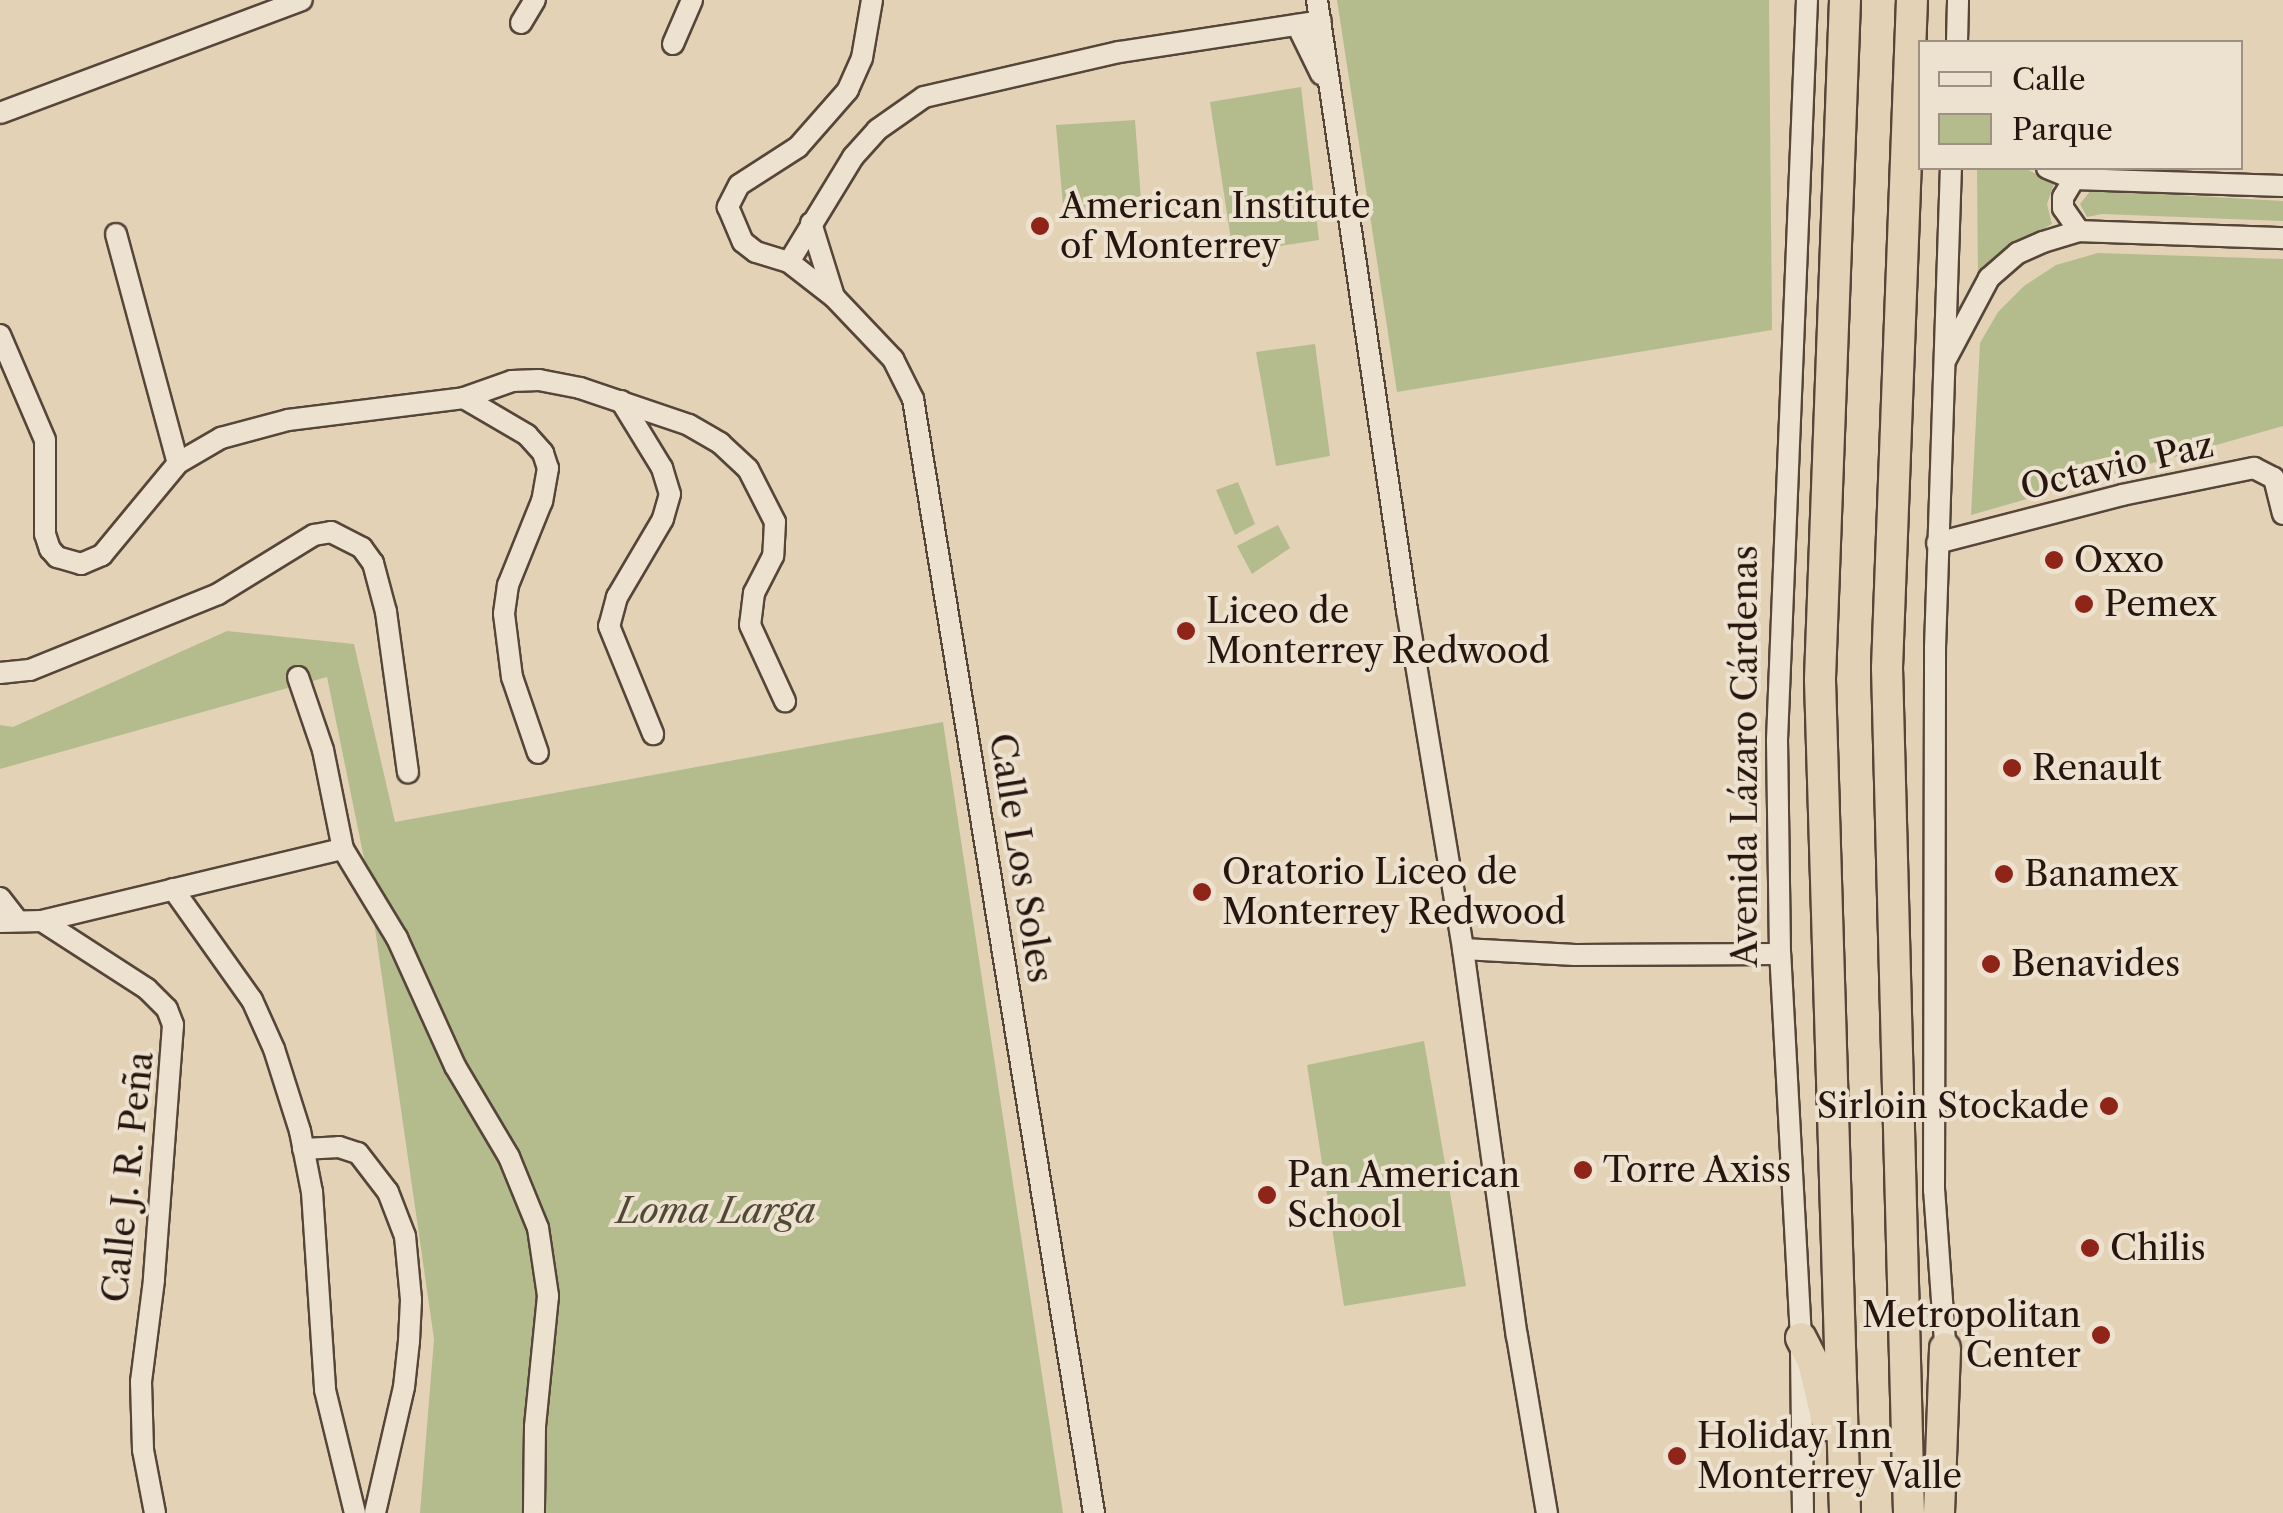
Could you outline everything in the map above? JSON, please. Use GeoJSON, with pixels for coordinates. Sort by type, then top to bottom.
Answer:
{"type":"FeatureCollection","features":[{"type":"Feature","properties":{"kind":"highway"},"geometry":{"type":"LineString","coordinates":[[1845,0],[1820,680],[1845,1513]]}},
{"type":"Feature","properties":{"kind":"highway"},"geometry":{"type":"LineString","coordinates":[[1909,1513],[1886,668],[1912,0]]}},
{"type":"Feature","properties":{"kind":"highway"},"geometry":{"type":"LineString","coordinates":[[1802,1338],[1822,1394],[1836,1513]]}},
{"type":"Feature","properties":{"kind":"highway"},"geometry":{"type":"LineString","coordinates":[[1939,1513],[1945,1348]]}},
{"type":"Feature","properties":{"kind":"street"},"geometry":{"type":"LineString","coordinates":[[0,114],[302,0]]}},
{"type":"Feature","properties":{"kind":"street"},"geometry":{"type":"LineString","coordinates":[[521,23],[534,0]]}},
{"type":"Feature","properties":{"kind":"street"},"geometry":{"type":"LineString","coordinates":[[674,44],[692,0]]}},
{"type":"Feature","properties":{"kind":"street","name":"Calle Los Soles"},"geometry":{"type":"LineString","coordinates":[[872,0],[862,58],[848,90],[798,147],[751,175],[731,195],[731,218],[743,242],[756,252],[789,262],[834,297],[893,360],[913,398],[1094,1513]]}},
{"type":"Feature","properties":{"kind":"street","name":"Avenida Lázaro Cárdenas"},"geometry":{"type":"LineString","coordinates":[[1803,1513],[1802,1338],[1780,954],[1778,701],[1807,0]]}},
{"type":"Feature","properties":{"kind":"street"},"geometry":{"type":"LineString","coordinates":[[1957,40],[1958,0]]}},
{"type":"Feature","properties":{"kind":"street"},"geometry":{"type":"LineString","coordinates":[[789,262],[853,157],[877,130],[924,97],[1119,52],[1297,25],[1319,10],[1407,610],[1463,948],[1517,1336],[1547,1513]]}},
{"type":"Feature","properties":{"kind":"street"},"geometry":{"type":"LineString","coordinates":[[1297,25],[1316,60],[1335,118]]}},
{"type":"Feature","properties":{"kind":"street"},"geometry":{"type":"LineString","coordinates":[[1951,170],[1938,543],[1934,1190],[1954,1513]]}},
{"type":"Feature","properties":{"kind":"street"},"geometry":{"type":"LineString","coordinates":[[2052,170],[2074,179],[2283,186]]}},
{"type":"Feature","properties":{"kind":"street"},"geometry":{"type":"LineString","coordinates":[[2074,179],[2063,197],[2063,208],[2079,231]]}},
{"type":"Feature","properties":{"kind":"street"},"geometry":{"type":"LineString","coordinates":[[811,224],[834,297]]}},
{"type":"Feature","properties":{"kind":"street"},"geometry":{"type":"LineString","coordinates":[[1941,370],[1977,294],[2002,263],[2043,242],[2079,231],[2283,238]]}},
{"type":"Feature","properties":{"kind":"street"},"geometry":{"type":"LineString","coordinates":[[116,234],[178,463]]}},
{"type":"Feature","properties":{"kind":"street"},"geometry":{"type":"LineString","coordinates":[[0,335],[45,440],[44,534],[57,557],[81,564],[102,555],[178,463],[221,438],[288,420],[464,398],[512,381],[539,380],[621,400],[690,425],[720,443],[748,469],[766,498],[776,540],[754,593],[750,625],[785,701]]}},
{"type":"Feature","properties":{"kind":"street"},"geometry":{"type":"LineString","coordinates":[[464,398],[527,435],[544,453],[548,468],[542,501],[508,585],[504,614],[512,677],[538,753]]}},
{"type":"Feature","properties":{"kind":"street"},"geometry":{"type":"LineString","coordinates":[[621,400],[662,468],[670,494],[662,519],[617,597],[608,626],[653,734]]}},
{"type":"Feature","properties":{"kind":"street","name":"Octavio Paz"},"geometry":{"type":"LineString","coordinates":[[1938,543],[2122,495],[2254,468],[2274,478],[2283,514]]}},
{"type":"Feature","properties":{"kind":"street"},"geometry":{"type":"LineString","coordinates":[[0,673],[30,670],[218,594],[314,534],[331,532],[362,548],[373,563],[386,612],[408,773]]}},
{"type":"Feature","properties":{"kind":"street"},"geometry":{"type":"LineString","coordinates":[[298,677],[323,750],[342,849],[397,938],[455,1066],[509,1157],[538,1228],[548,1296],[535,1427],[534,1513]]}},
{"type":"Feature","properties":{"kind":"street"},"geometry":{"type":"LineString","coordinates":[[0,898],[9,921],[42,921],[342,849]]}},
{"type":"Feature","properties":{"kind":"street"},"geometry":{"type":"LineString","coordinates":[[173,889],[252,1000],[274,1049],[312,1192],[325,1390],[356,1513]]}},
{"type":"Feature","properties":{"kind":"street","name":"Calle J. R. Peña"},"geometry":{"type":"LineString","coordinates":[[42,921],[147,989],[167,1009],[173,1025],[154,1280],[141,1382],[143,1450],[155,1513]]}},
{"type":"Feature","properties":{"kind":"street"},"geometry":{"type":"LineString","coordinates":[[1463,948],[1575,955],[1780,954]]}},
{"type":"Feature","properties":{"kind":"street"},"geometry":{"type":"LineString","coordinates":[[303,1148],[339,1147],[358,1153],[388,1192],[405,1236],[410,1340],[404,1386],[375,1513]]}},
{"type":"Feature","properties":{"kind":"green space"},"geometry":{"type":"Polygon","coordinates":[[[1337,0],[1769,0],[1772,330],[1397,392],[1337,0]]]}},
{"type":"Feature","properties":{"kind":"green space"},"geometry":{"type":"Polygon","coordinates":[[[1301,87],[1319,240],[1233,253],[1210,102],[1301,87]]]}},
{"type":"Feature","properties":{"kind":"green space"},"geometry":{"type":"Polygon","coordinates":[[[1135,120],[1142,213],[1064,217],[1056,125],[1135,120]]]}},
{"type":"Feature","properties":{"kind":"green space"},"geometry":{"type":"Polygon","coordinates":[[[1977,170],[2029,170],[2054,184],[2047,204],[2052,224],[1999,254],[1978,282],[1977,170]]]}},
{"type":"Feature","properties":{"kind":"green space"},"geometry":{"type":"Polygon","coordinates":[[[2091,190],[2283,201],[2283,221],[2102,214],[2087,217],[2080,204],[2091,190]]]}},
{"type":"Feature","properties":{"kind":"green space"},"geometry":{"type":"Polygon","coordinates":[[[2098,253],[2283,259],[2283,426],[1971,515],[1980,343],[1998,312],[2024,286],[2056,265],[2098,253]]]}},
{"type":"Feature","properties":{"kind":"green space"},"geometry":{"type":"Polygon","coordinates":[[[1315,344],[1330,456],[1276,466],[1256,352],[1315,344]]]}},
{"type":"Feature","properties":{"kind":"green space"},"geometry":{"type":"Polygon","coordinates":[[[1238,482],[1255,524],[1235,535],[1216,490],[1238,482]]]}},
{"type":"Feature","properties":{"kind":"green space"},"geometry":{"type":"Polygon","coordinates":[[[1278,525],[1290,548],[1252,574],[1237,546],[1278,525]]]}},
{"type":"Feature","properties":{"kind":"green space","name":"Loma Larga"},"geometry":{"type":"Polygon","coordinates":[[[227,631],[354,644],[395,822],[943,722],[1063,1513],[420,1513],[434,1339],[367,873],[327,677],[0,769],[0,725],[13,727],[227,631]]]}},
{"type":"Feature","properties":{"kind":"green space"},"geometry":{"type":"Polygon","coordinates":[[[1424,1041],[1466,1286],[1344,1306],[1307,1065],[1424,1041]]]}},
{"type":"Feature","properties":{"kind":"place","name":"American Institute of Monterrey"},"geometry":{"type":"Point","coordinates":[1040,226]}},
{"type":"Feature","properties":{"kind":"place","name":"Oxxo"},"geometry":{"type":"Point","coordinates":[2054,560]}},
{"type":"Feature","properties":{"kind":"place","name":"Pemex"},"geometry":{"type":"Point","coordinates":[2084,604]}},
{"type":"Feature","properties":{"kind":"place","name":"Liceo de Monterrey Redwood"},"geometry":{"type":"Point","coordinates":[1186,631]}},
{"type":"Feature","properties":{"kind":"place","name":"Renault"},"geometry":{"type":"Point","coordinates":[2012,768]}},
{"type":"Feature","properties":{"kind":"place","name":"Banamex"},"geometry":{"type":"Point","coordinates":[2004,874]}},
{"type":"Feature","properties":{"kind":"place","name":"Oratorio Liceo de Monterrey Redwood"},"geometry":{"type":"Point","coordinates":[1202,892]}},
{"type":"Feature","properties":{"kind":"place","name":"Benavides"},"geometry":{"type":"Point","coordinates":[1991,964]}},
{"type":"Feature","properties":{"kind":"place","name":"Sirloin Stockade"},"geometry":{"type":"Point","coordinates":[2109,1106]}},
{"type":"Feature","properties":{"kind":"place","name":"Torre Axiss"},"geometry":{"type":"Point","coordinates":[1583,1170]}},
{"type":"Feature","properties":{"kind":"place","name":"Pan American School"},"geometry":{"type":"Point","coordinates":[1267,1195]}},
{"type":"Feature","properties":{"kind":"place","name":"Chilis"},"geometry":{"type":"Point","coordinates":[2090,1248]}},
{"type":"Feature","properties":{"kind":"place","name":"Metropolitan Center"},"geometry":{"type":"Point","coordinates":[2101,1335]}},
{"type":"Feature","properties":{"kind":"place","name":"Holiday Inn Monterrey Valle"},"geometry":{"type":"Point","coordinates":[1677,1456]}}]}
